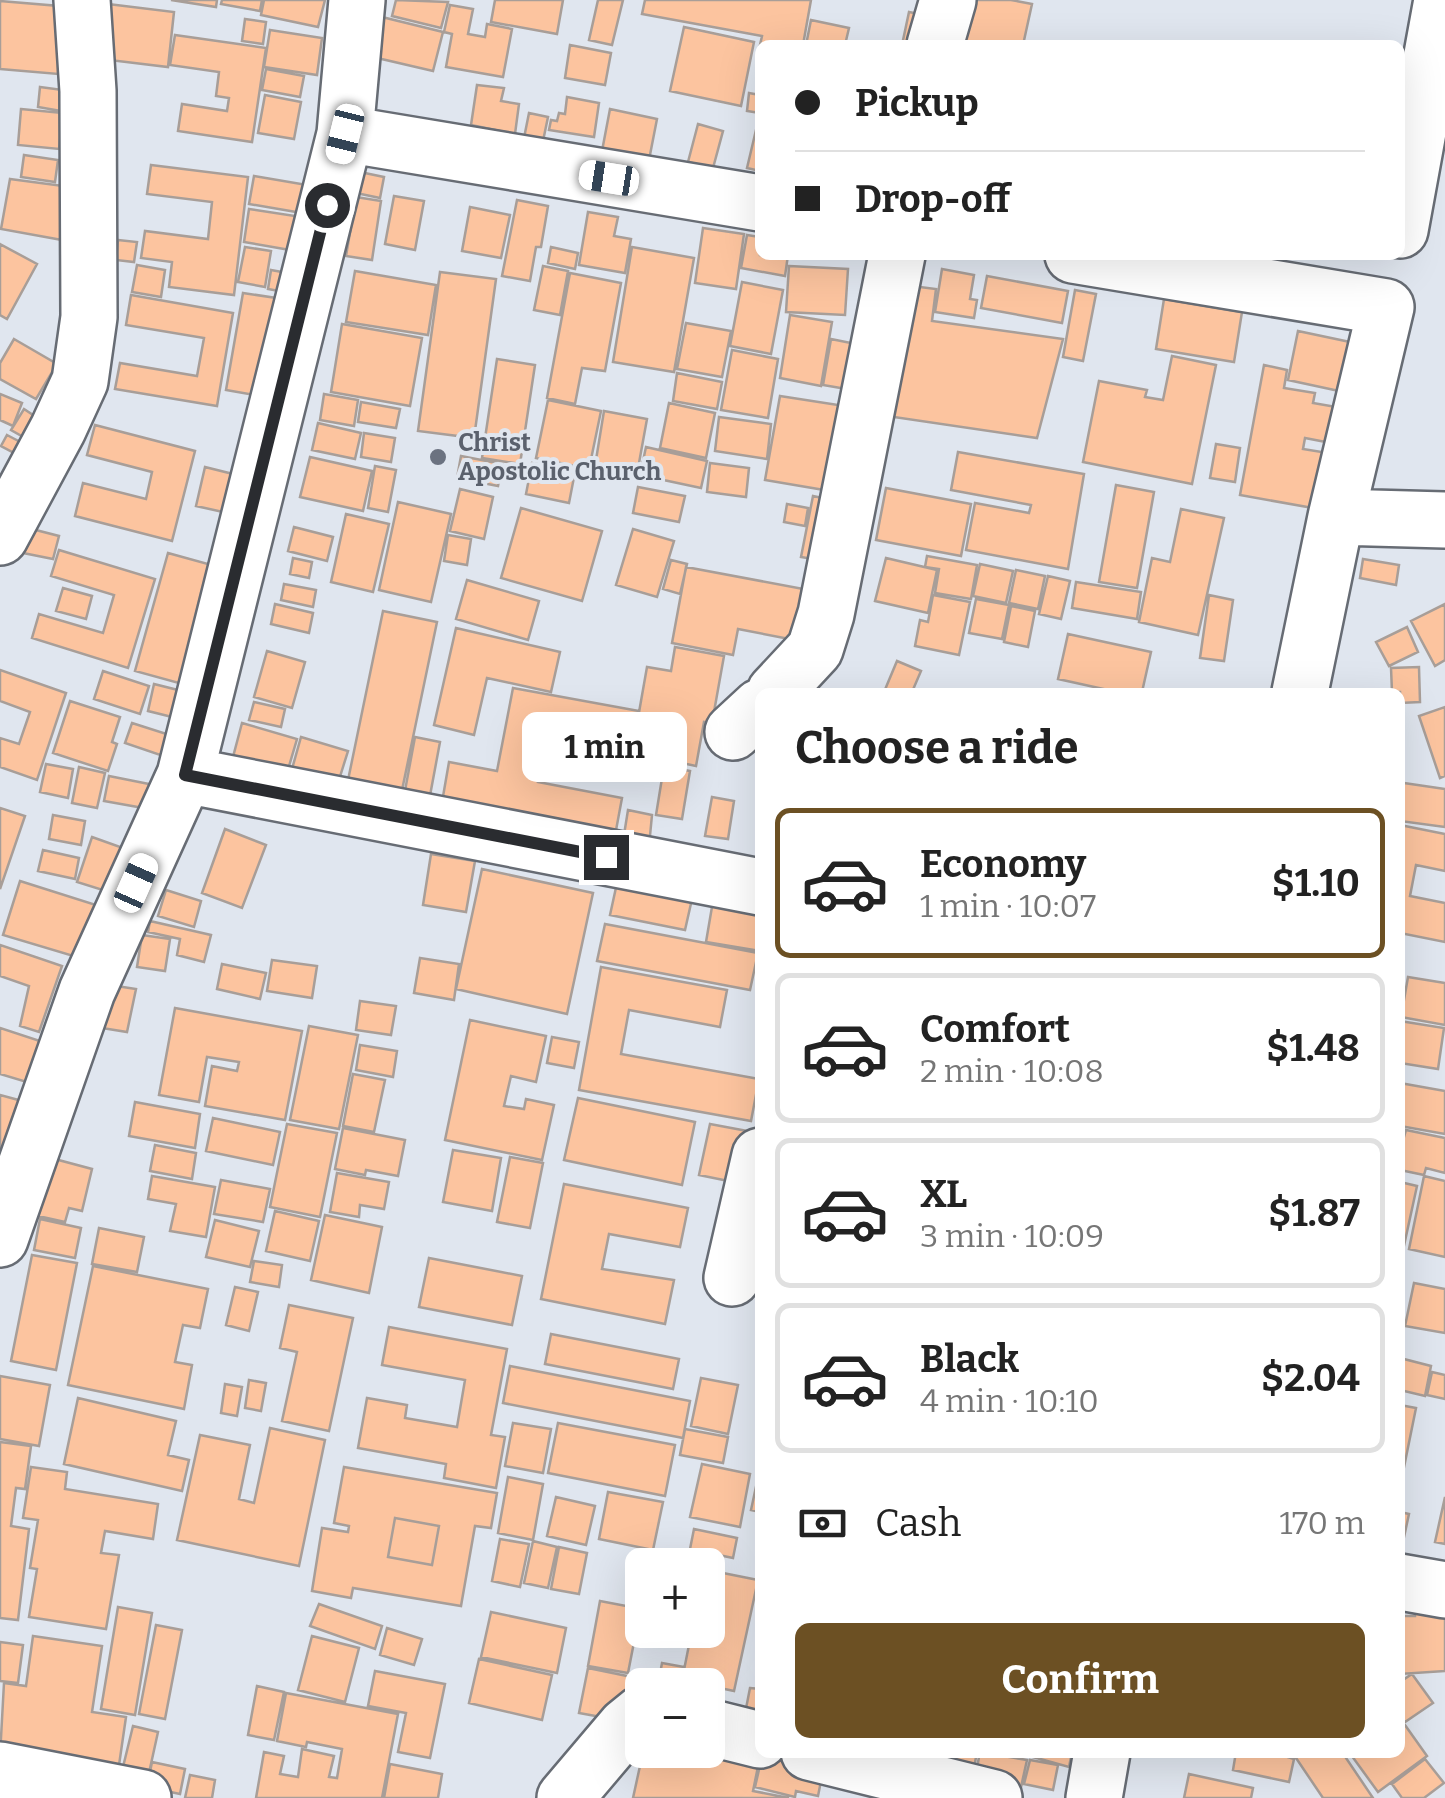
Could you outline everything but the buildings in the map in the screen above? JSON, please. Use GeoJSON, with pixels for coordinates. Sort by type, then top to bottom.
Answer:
{"type":"FeatureCollection","features":[{"type":"Feature","properties":{"kind":"street"},"geometry":{"type":"LineString","coordinates":[[0,537],[80,381],[88,318],[88,92],[82,0]]}},
{"type":"Feature","properties":{"kind":"street"},"geometry":{"type":"LineString","coordinates":[[0,1239],[87,991],[185,775],[345,134],[357,0]]}},
{"type":"Feature","properties":{"kind":"street"},"geometry":{"type":"LineString","coordinates":[[936,40],[948,0]]}},
{"type":"Feature","properties":{"kind":"street"},"geometry":{"type":"LineString","coordinates":[[1405,204],[1441,17]]}},
{"type":"Feature","properties":{"kind":"street"},"geometry":{"type":"LineString","coordinates":[[345,134],[755,202]]}},
{"type":"Feature","properties":{"kind":"street"},"geometry":{"type":"LineString","coordinates":[[779,688],[815,650],[826,614],[895,260]]}},
{"type":"Feature","properties":{"kind":"street"},"geometry":{"type":"LineString","coordinates":[[1134,260],[1391,281],[1301,688]]}},
{"type":"Feature","properties":{"kind":"street"},"geometry":{"type":"LineString","coordinates":[[1336,517],[1445,520]]}},
{"type":"Feature","properties":{"kind":"street"},"geometry":{"type":"LineString","coordinates":[[185,775],[755,886]]}},
{"type":"Feature","properties":{"kind":"street"},"geometry":{"type":"LineString","coordinates":[[732,1278],[755,1178]]}},
{"type":"Feature","properties":{"kind":"street"},"geometry":{"type":"LineString","coordinates":[[1405,1583],[1445,1590]]}},
{"type":"Feature","properties":{"kind":"street"},"geometry":{"type":"LineString","coordinates":[[565,1798],[625,1727]]}},
{"type":"Feature","properties":{"kind":"street"},"geometry":{"type":"LineString","coordinates":[[725,1731],[755,1739]]}},
{"type":"Feature","properties":{"kind":"street"},"geometry":{"type":"LineString","coordinates":[[834,1758],[994,1798]]}},
{"type":"Feature","properties":{"kind":"street"},"geometry":{"type":"LineString","coordinates":[[1094,1798],[1101,1758]]}},
{"type":"Feature","properties":{"kind":"street"},"geometry":{"type":"LineString","coordinates":[[0,1770],[143,1798]]}},
{"type":"Feature","properties":{"kind":"place","name":"Christ Apostolic Church"},"geometry":{"type":"Point","coordinates":[438,457]}},
{"type":"Feature","properties":{"kind":"route"},"geometry":{"type":"LineString","coordinates":[[327,205],[185,775],[606,857]]}}]}
